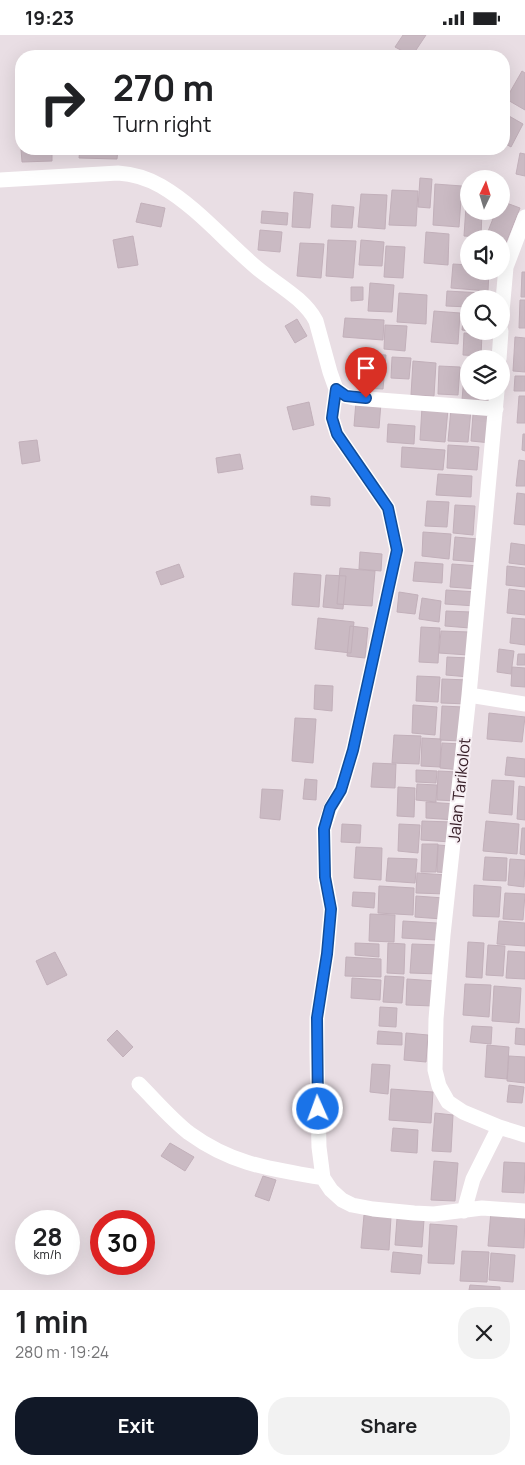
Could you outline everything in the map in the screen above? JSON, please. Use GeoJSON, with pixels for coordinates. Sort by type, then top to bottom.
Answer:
{"type":"FeatureCollection","features":[{"type":"Feature","properties":{"kind":"street"},"geometry":{"type":"LineString","coordinates":[[0,180],[118,173],[131,173],[145,177],[174,194],[257,268],[312,313],[336,389],[332,418],[337,434],[388,508],[397,550],[353,750],[341,790],[330,808],[324,829],[325,877],[331,909],[317,1027],[319,1147],[323,1178],[331,1190],[342,1200],[352,1205],[414,1213],[464,1211],[482,1208],[525,1211]]}},
{"type":"Feature","properties":{"kind":"street"},"geometry":{"type":"LineString","coordinates":[[504,290],[506,267],[525,217]]}},
{"type":"Feature","properties":{"kind":"street"},"geometry":{"type":"LineString","coordinates":[[336,389],[346,396],[354,398],[496,409]]}},
{"type":"Feature","properties":{"kind":"street","name":"Jalan Tarikolot"},"geometry":{"type":"LineString","coordinates":[[496,400],[469,695],[443,935],[436,1019],[435,1071],[439,1086],[448,1102],[463,1113],[525,1135]]}},
{"type":"Feature","properties":{"kind":"street"},"geometry":{"type":"LineString","coordinates":[[469,695],[525,704]]}},
{"type":"Feature","properties":{"kind":"street"},"geometry":{"type":"LineString","coordinates":[[139,1084],[187,1132],[213,1149],[258,1167],[323,1178]]}},
{"type":"Feature","properties":{"kind":"street"},"geometry":{"type":"LineString","coordinates":[[464,1211],[473,1179],[499,1127]]}},
{"type":"Feature","properties":{"kind":"building"},"geometry":{"type":"Polygon","coordinates":[[[403,35],[426,35],[416,50],[401,50],[395,47],[403,35]]]}},
{"type":"Feature","properties":{"kind":"building"},"geometry":{"type":"Polygon","coordinates":[[[522,71],[525,73],[525,110],[510,101],[510,92],[522,71]]]}},
{"type":"Feature","properties":{"kind":"building"},"geometry":{"type":"Polygon","coordinates":[[[510,117],[523,124],[510,146],[510,117]]]}},
{"type":"Feature","properties":{"kind":"building"},"geometry":{"type":"Polygon","coordinates":[[[520,153],[525,154],[525,176],[516,174],[520,153]]]}},
{"type":"Feature","properties":{"kind":"building"},"geometry":{"type":"Polygon","coordinates":[[[21,155],[52,155],[52,161],[22,162],[21,155]]]}},
{"type":"Feature","properties":{"kind":"building"},"geometry":{"type":"Polygon","coordinates":[[[79,155],[117,155],[117,159],[79,158],[79,155]]]}},
{"type":"Feature","properties":{"kind":"building"},"geometry":{"type":"Polygon","coordinates":[[[420,178],[432,179],[430,208],[418,207],[420,178]]]}},
{"type":"Feature","properties":{"kind":"building"},"geometry":{"type":"Polygon","coordinates":[[[435,184],[460,186],[459,227],[433,225],[435,184]]]}},
{"type":"Feature","properties":{"kind":"building"},"geometry":{"type":"Polygon","coordinates":[[[392,190],[418,191],[416,226],[389,225],[392,190]]]}},
{"type":"Feature","properties":{"kind":"building"},"geometry":{"type":"Polygon","coordinates":[[[294,192],[313,194],[310,228],[292,227],[294,192]]]}},
{"type":"Feature","properties":{"kind":"building"},"geometry":{"type":"Polygon","coordinates":[[[361,194],[387,195],[385,229],[358,227],[361,194]]]}},
{"type":"Feature","properties":{"kind":"building"},"geometry":{"type":"Polygon","coordinates":[[[141,203],[165,208],[161,227],[136,222],[141,203]]]}},
{"type":"Feature","properties":{"kind":"building"},"geometry":{"type":"Polygon","coordinates":[[[510,204],[520,208],[510,233],[510,230],[489,230],[492,220],[510,220],[510,204]]]}},
{"type":"Feature","properties":{"kind":"building"},"geometry":{"type":"Polygon","coordinates":[[[332,205],[354,207],[352,228],[331,227],[332,205]]]}},
{"type":"Feature","properties":{"kind":"building"},"geometry":{"type":"Polygon","coordinates":[[[262,211],[288,213],[287,225],[261,223],[262,211]]]}},
{"type":"Feature","properties":{"kind":"building"},"geometry":{"type":"Polygon","coordinates":[[[465,220],[482,220],[481,230],[464,230],[465,220]]]}},
{"type":"Feature","properties":{"kind":"building"},"geometry":{"type":"Polygon","coordinates":[[[260,230],[282,232],[280,252],[258,250],[260,230]]]}},
{"type":"Feature","properties":{"kind":"building"},"geometry":{"type":"Polygon","coordinates":[[[426,232],[449,234],[448,265],[424,263],[426,232]]]}},
{"type":"Feature","properties":{"kind":"building"},"geometry":{"type":"Polygon","coordinates":[[[133,236],[138,265],[118,268],[113,240],[133,236]]]}},
{"type":"Feature","properties":{"kind":"building"},"geometry":{"type":"Polygon","coordinates":[[[328,240],[356,241],[353,278],[326,276],[328,240]]]}},
{"type":"Feature","properties":{"kind":"building"},"geometry":{"type":"Polygon","coordinates":[[[361,240],[384,242],[382,266],[359,265],[361,240]]]}},
{"type":"Feature","properties":{"kind":"building"},"geometry":{"type":"Polygon","coordinates":[[[300,243],[324,244],[321,278],[297,276],[300,243]]]}},
{"type":"Feature","properties":{"kind":"building"},"geometry":{"type":"Polygon","coordinates":[[[386,246],[405,247],[403,278],[384,277],[386,246]]]}},
{"type":"Feature","properties":{"kind":"building"},"geometry":{"type":"Polygon","coordinates":[[[453,264],[460,264],[460,280],[489,280],[488,290],[451,288],[453,264]]]}},
{"type":"Feature","properties":{"kind":"building"},"geometry":{"type":"Polygon","coordinates":[[[522,272],[525,272],[525,297],[521,297],[522,272]]]}},
{"type":"Feature","properties":{"kind":"building"},"geometry":{"type":"Polygon","coordinates":[[[370,283],[394,285],[392,312],[368,311],[370,283]]]}},
{"type":"Feature","properties":{"kind":"building"},"geometry":{"type":"Polygon","coordinates":[[[351,287],[363,287],[363,300],[351,301],[351,287]]]}},
{"type":"Feature","properties":{"kind":"building"},"geometry":{"type":"Polygon","coordinates":[[[447,291],[460,292],[460,307],[446,306],[447,291]]]}},
{"type":"Feature","properties":{"kind":"building"},"geometry":{"type":"Polygon","coordinates":[[[399,293],[427,295],[426,324],[397,322],[399,293]]]}},
{"type":"Feature","properties":{"kind":"building"},"geometry":{"type":"Polygon","coordinates":[[[520,300],[525,300],[525,328],[519,328],[520,300]]]}},
{"type":"Feature","properties":{"kind":"building"},"geometry":{"type":"Polygon","coordinates":[[[434,311],[460,313],[458,344],[431,342],[434,311]]]}},
{"type":"Feature","properties":{"kind":"building"},"geometry":{"type":"Polygon","coordinates":[[[345,318],[384,320],[383,340],[343,337],[345,318]]]}},
{"type":"Feature","properties":{"kind":"building"},"geometry":{"type":"Polygon","coordinates":[[[297,319],[307,336],[295,343],[285,326],[297,319]]]}},
{"type":"Feature","properties":{"kind":"building"},"geometry":{"type":"Polygon","coordinates":[[[385,325],[407,326],[405,351],[384,349],[385,325]]]}},
{"type":"Feature","properties":{"kind":"building"},"geometry":{"type":"Polygon","coordinates":[[[515,337],[525,338],[525,372],[513,371],[515,337]]]}},
{"type":"Feature","properties":{"kind":"building"},"geometry":{"type":"Polygon","coordinates":[[[464,340],[482,340],[481,350],[463,350],[464,340]]]}},
{"type":"Feature","properties":{"kind":"building"},"geometry":{"type":"Polygon","coordinates":[[[365,354],[386,355],[383,389],[363,388],[365,354]]]}},
{"type":"Feature","properties":{"kind":"building"},"geometry":{"type":"Polygon","coordinates":[[[392,357],[411,358],[409,379],[391,378],[392,357]]]}},
{"type":"Feature","properties":{"kind":"building"},"geometry":{"type":"Polygon","coordinates":[[[413,361],[436,363],[434,396],[411,395],[413,361]]]}},
{"type":"Feature","properties":{"kind":"building"},"geometry":{"type":"Polygon","coordinates":[[[439,366],[460,367],[458,395],[438,394],[439,366]]]}},
{"type":"Feature","properties":{"kind":"building"},"geometry":{"type":"Polygon","coordinates":[[[515,376],[525,376],[525,391],[514,391],[515,376]]]}},
{"type":"Feature","properties":{"kind":"building"},"geometry":{"type":"Polygon","coordinates":[[[519,396],[525,396],[525,423],[517,423],[519,396]]]}},
{"type":"Feature","properties":{"kind":"building"},"geometry":{"type":"Polygon","coordinates":[[[462,400],[489,400],[489,402],[462,400]]]}},
{"type":"Feature","properties":{"kind":"building"},"geometry":{"type":"Polygon","coordinates":[[[356,401],[381,403],[379,428],[354,426],[356,401]]]}},
{"type":"Feature","properties":{"kind":"building"},"geometry":{"type":"Polygon","coordinates":[[[309,402],[314,425],[293,430],[287,407],[309,402]]]}},
{"type":"Feature","properties":{"kind":"building"},"geometry":{"type":"Polygon","coordinates":[[[422,407],[448,409],[445,442],[420,440],[422,407]]]}},
{"type":"Feature","properties":{"kind":"building"},"geometry":{"type":"Polygon","coordinates":[[[451,409],[471,410],[468,442],[448,441],[451,409]]]}},
{"type":"Feature","properties":{"kind":"building"},"geometry":{"type":"Polygon","coordinates":[[[473,414],[493,415],[491,443],[471,441],[473,414]]]}},
{"type":"Feature","properties":{"kind":"building"},"geometry":{"type":"Polygon","coordinates":[[[388,424],[415,426],[414,444],[387,442],[388,424]]]}},
{"type":"Feature","properties":{"kind":"building"},"geometry":{"type":"Polygon","coordinates":[[[523,434],[525,434],[525,451],[522,450],[523,434]]]}},
{"type":"Feature","properties":{"kind":"building"},"geometry":{"type":"Polygon","coordinates":[[[37,440],[40,461],[22,464],[19,442],[37,440]]]}},
{"type":"Feature","properties":{"kind":"building"},"geometry":{"type":"Polygon","coordinates":[[[448,445],[479,447],[477,470],[447,468],[448,445]]]}},
{"type":"Feature","properties":{"kind":"building"},"geometry":{"type":"Polygon","coordinates":[[[402,447],[445,450],[443,470],[401,467],[402,447]]]}},
{"type":"Feature","properties":{"kind":"building"},"geometry":{"type":"Polygon","coordinates":[[[240,454],[243,469],[218,473],[216,458],[240,454]]]}},
{"type":"Feature","properties":{"kind":"building"},"geometry":{"type":"Polygon","coordinates":[[[519,460],[525,461],[525,486],[516,486],[519,460]]]}},
{"type":"Feature","properties":{"kind":"building"},"geometry":{"type":"Polygon","coordinates":[[[438,474],[472,476],[471,497],[436,495],[438,474]]]}},
{"type":"Feature","properties":{"kind":"building"},"geometry":{"type":"Polygon","coordinates":[[[517,493],[525,494],[525,525],[514,524],[517,493]]]}},
{"type":"Feature","properties":{"kind":"building"},"geometry":{"type":"Polygon","coordinates":[[[311,496],[330,498],[330,506],[311,505],[311,496]]]}},
{"type":"Feature","properties":{"kind":"building"},"geometry":{"type":"Polygon","coordinates":[[[427,501],[449,502],[447,527],[425,526],[427,501]]]}},
{"type":"Feature","properties":{"kind":"building"},"geometry":{"type":"Polygon","coordinates":[[[455,505],[475,506],[473,535],[453,533],[455,505]]]}},
{"type":"Feature","properties":{"kind":"building"},"geometry":{"type":"Polygon","coordinates":[[[423,532],[451,534],[449,559],[422,556],[423,532]]]}},
{"type":"Feature","properties":{"kind":"building"},"geometry":{"type":"Polygon","coordinates":[[[455,537],[478,539],[477,562],[453,560],[455,537]]]}},
{"type":"Feature","properties":{"kind":"building"},"geometry":{"type":"Polygon","coordinates":[[[511,543],[525,545],[525,565],[509,563],[511,543]]]}},
{"type":"Feature","properties":{"kind":"building"},"geometry":{"type":"Polygon","coordinates":[[[360,552],[382,554],[381,571],[359,569],[360,552]]]}},
{"type":"Feature","properties":{"kind":"building"},"geometry":{"type":"Polygon","coordinates":[[[415,562],[443,564],[442,583],[413,581],[415,562]]]}},
{"type":"Feature","properties":{"kind":"building"},"geometry":{"type":"Polygon","coordinates":[[[179,564],[184,577],[161,585],[156,572],[179,564]]]}},
{"type":"Feature","properties":{"kind":"building"},"geometry":{"type":"Polygon","coordinates":[[[452,564],[480,566],[478,589],[450,587],[452,564]]]}},
{"type":"Feature","properties":{"kind":"building"},"geometry":{"type":"Polygon","coordinates":[[[507,566],[525,568],[525,587],[506,585],[507,566]]]}},
{"type":"Feature","properties":{"kind":"building"},"geometry":{"type":"Polygon","coordinates":[[[340,568],[375,571],[372,606],[337,604],[340,568]]]}},
{"type":"Feature","properties":{"kind":"building"},"geometry":{"type":"Polygon","coordinates":[[[294,573],[321,575],[319,607],[292,605],[294,573]]]}},
{"type":"Feature","properties":{"kind":"building"},"geometry":{"type":"Polygon","coordinates":[[[326,575],[346,576],[343,609],[323,607],[326,575]]]}},
{"type":"Feature","properties":{"kind":"building"},"geometry":{"type":"Polygon","coordinates":[[[509,589],[525,591],[525,615],[507,613],[509,589]]]}},
{"type":"Feature","properties":{"kind":"building"},"geometry":{"type":"Polygon","coordinates":[[[446,590],[477,592],[476,606],[445,604],[446,590]]]}},
{"type":"Feature","properties":{"kind":"building"},"geometry":{"type":"Polygon","coordinates":[[[399,592],[418,595],[415,614],[397,612],[399,592]]]}},
{"type":"Feature","properties":{"kind":"building"},"geometry":{"type":"Polygon","coordinates":[[[422,598],[441,601],[439,622],[419,619],[422,598]]]}},
{"type":"Feature","properties":{"kind":"building"},"geometry":{"type":"Polygon","coordinates":[[[446,611],[471,612],[470,628],[445,626],[446,611]]]}},
{"type":"Feature","properties":{"kind":"building"},"geometry":{"type":"Polygon","coordinates":[[[318,618],[354,622],[351,653],[315,649],[318,618]]]}},
{"type":"Feature","properties":{"kind":"building"},"geometry":{"type":"Polygon","coordinates":[[[512,618],[525,619],[525,645],[510,643],[512,618]]]}},
{"type":"Feature","properties":{"kind":"building"},"geometry":{"type":"Polygon","coordinates":[[[350,626],[368,628],[365,658],[347,656],[350,626]]]}},
{"type":"Feature","properties":{"kind":"building"},"geometry":{"type":"Polygon","coordinates":[[[421,627],[440,628],[438,663],[419,662],[421,627]]]}},
{"type":"Feature","properties":{"kind":"building"},"geometry":{"type":"Polygon","coordinates":[[[441,631],[469,632],[468,655],[439,653],[441,631]]]}},
{"type":"Feature","properties":{"kind":"building"},"geometry":{"type":"Polygon","coordinates":[[[499,649],[514,651],[511,674],[497,672],[499,649]]]}},
{"type":"Feature","properties":{"kind":"building"},"geometry":{"type":"Polygon","coordinates":[[[518,654],[525,654],[525,665],[517,665],[518,654]]]}},
{"type":"Feature","properties":{"kind":"building"},"geometry":{"type":"Polygon","coordinates":[[[447,657],[470,658],[469,677],[446,675],[447,657]]]}},
{"type":"Feature","properties":{"kind":"building"},"geometry":{"type":"Polygon","coordinates":[[[512,667],[525,668],[525,687],[511,686],[512,667]]]}},
{"type":"Feature","properties":{"kind":"building"},"geometry":{"type":"Polygon","coordinates":[[[417,676],[440,677],[438,702],[416,701],[417,676]]]}},
{"type":"Feature","properties":{"kind":"building"},"geometry":{"type":"Polygon","coordinates":[[[442,679],[469,680],[468,704],[441,703],[442,679]]]}},
{"type":"Feature","properties":{"kind":"building"},"geometry":{"type":"Polygon","coordinates":[[[315,685],[333,686],[332,711],[314,709],[315,685]]]}},
{"type":"Feature","properties":{"kind":"building"},"geometry":{"type":"Polygon","coordinates":[[[413,705],[437,707],[435,735],[412,733],[413,705]]]}},
{"type":"Feature","properties":{"kind":"building"},"geometry":{"type":"Polygon","coordinates":[[[442,706],[463,707],[461,741],[440,740],[442,706]]]}},
{"type":"Feature","properties":{"kind":"building"},"geometry":{"type":"Polygon","coordinates":[[[489,713],[525,717],[522,742],[487,739],[489,713]]]}},
{"type":"Feature","properties":{"kind":"building"},"geometry":{"type":"Polygon","coordinates":[[[295,718],[316,719],[313,763],[292,761],[295,718]]]}},
{"type":"Feature","properties":{"kind":"building"},"geometry":{"type":"Polygon","coordinates":[[[394,735],[421,736],[419,764],[392,763],[394,735]]]}},
{"type":"Feature","properties":{"kind":"building"},"geometry":{"type":"Polygon","coordinates":[[[422,738],[441,739],[440,767],[421,766],[422,738]]]}},
{"type":"Feature","properties":{"kind":"building"},"geometry":{"type":"Polygon","coordinates":[[[442,743],[462,744],[461,770],[440,768],[442,743]]]}},
{"type":"Feature","properties":{"kind":"building"},"geometry":{"type":"Polygon","coordinates":[[[507,757],[525,759],[525,777],[505,775],[507,757]]]}},
{"type":"Feature","properties":{"kind":"building"},"geometry":{"type":"Polygon","coordinates":[[[373,763],[396,764],[395,788],[371,787],[373,763]]]}},
{"type":"Feature","properties":{"kind":"building"},"geometry":{"type":"Polygon","coordinates":[[[416,770],[437,771],[436,783],[416,782],[416,770]]]}},
{"type":"Feature","properties":{"kind":"building"},"geometry":{"type":"Polygon","coordinates":[[[438,771],[459,772],[457,801],[437,800],[438,771]]]}},
{"type":"Feature","properties":{"kind":"building"},"geometry":{"type":"Polygon","coordinates":[[[305,779],[317,780],[316,800],[303,799],[305,779]]]}},
{"type":"Feature","properties":{"kind":"building"},"geometry":{"type":"Polygon","coordinates":[[[492,780],[514,781],[512,815],[489,813],[492,780]]]}},
{"type":"Feature","properties":{"kind":"building"},"geometry":{"type":"Polygon","coordinates":[[[417,784],[437,785],[436,802],[416,800],[417,784]]]}},
{"type":"Feature","properties":{"kind":"building"},"geometry":{"type":"Polygon","coordinates":[[[519,786],[525,787],[525,820],[517,819],[519,786]]]}},
{"type":"Feature","properties":{"kind":"building"},"geometry":{"type":"Polygon","coordinates":[[[398,787],[415,788],[414,817],[397,816],[398,787]]]}},
{"type":"Feature","properties":{"kind":"building"},"geometry":{"type":"Polygon","coordinates":[[[262,789],[283,790],[280,820],[260,818],[262,789]]]}},
{"type":"Feature","properties":{"kind":"building"},"geometry":{"type":"Polygon","coordinates":[[[426,802],[456,804],[456,820],[426,818],[426,802]]]}},
{"type":"Feature","properties":{"kind":"building"},"geometry":{"type":"Polygon","coordinates":[[[422,821],[452,822],[451,842],[421,840],[422,821]]]}},
{"type":"Feature","properties":{"kind":"building"},"geometry":{"type":"Polygon","coordinates":[[[486,821],[519,824],[517,854],[483,851],[486,821]]]}},
{"type":"Feature","properties":{"kind":"building"},"geometry":{"type":"Polygon","coordinates":[[[342,824],[361,825],[360,843],[341,842],[342,824]]]}},
{"type":"Feature","properties":{"kind":"building"},"geometry":{"type":"Polygon","coordinates":[[[399,824],[420,825],[418,853],[398,851],[399,824]]]}},
{"type":"Feature","properties":{"kind":"building"},"geometry":{"type":"Polygon","coordinates":[[[522,828],[525,828],[525,855],[520,854],[522,828]]]}},
{"type":"Feature","properties":{"kind":"building"},"geometry":{"type":"Polygon","coordinates":[[[422,844],[438,844],[436,872],[421,872],[422,844]]]}},
{"type":"Feature","properties":{"kind":"building"},"geometry":{"type":"Polygon","coordinates":[[[438,845],[451,846],[450,873],[437,872],[438,845]]]}},
{"type":"Feature","properties":{"kind":"building"},"geometry":{"type":"Polygon","coordinates":[[[356,847],[382,848],[381,880],[354,878],[356,847]]]}},
{"type":"Feature","properties":{"kind":"building"},"geometry":{"type":"Polygon","coordinates":[[[485,857],[507,858],[506,881],[483,880],[485,857]]]}},
{"type":"Feature","properties":{"kind":"building"},"geometry":{"type":"Polygon","coordinates":[[[388,858],[417,859],[415,883],[386,881],[388,858]]]}},
{"type":"Feature","properties":{"kind":"building"},"geometry":{"type":"Polygon","coordinates":[[[510,859],[525,860],[524,887],[508,885],[510,859]]]}},
{"type":"Feature","properties":{"kind":"building"},"geometry":{"type":"Polygon","coordinates":[[[417,873],[447,875],[446,894],[416,893],[417,873]]]}},
{"type":"Feature","properties":{"kind":"building"},"geometry":{"type":"Polygon","coordinates":[[[474,885],[501,887],[499,917],[473,916],[474,885]]]}},
{"type":"Feature","properties":{"kind":"building"},"geometry":{"type":"Polygon","coordinates":[[[379,886],[414,888],[413,915],[378,913],[379,886]]]}},
{"type":"Feature","properties":{"kind":"building"},"geometry":{"type":"Polygon","coordinates":[[[353,892],[375,893],[374,908],[352,906],[353,892]]]}},
{"type":"Feature","properties":{"kind":"building"},"geometry":{"type":"Polygon","coordinates":[[[505,893],[525,894],[523,920],[503,919],[505,893]]]}},
{"type":"Feature","properties":{"kind":"building"},"geometry":{"type":"Polygon","coordinates":[[[416,896],[444,898],[442,919],[415,917],[416,896]]]}},
{"type":"Feature","properties":{"kind":"building"},"geometry":{"type":"Polygon","coordinates":[[[370,914],[395,915],[394,942],[369,941],[370,914]]]}},
{"type":"Feature","properties":{"kind":"building"},"geometry":{"type":"Polygon","coordinates":[[[403,921],[437,923],[436,940],[402,938],[403,921]]]}},
{"type":"Feature","properties":{"kind":"building"},"geometry":{"type":"Polygon","coordinates":[[[499,921],[525,923],[525,946],[497,944],[499,921]]]}},
{"type":"Feature","properties":{"kind":"building"},"geometry":{"type":"Polygon","coordinates":[[[468,942],[484,943],[482,978],[466,977],[468,942]]]}},
{"type":"Feature","properties":{"kind":"building"},"geometry":{"type":"Polygon","coordinates":[[[355,943],[379,944],[379,957],[355,955],[355,943]]]}},
{"type":"Feature","properties":{"kind":"building"},"geometry":{"type":"Polygon","coordinates":[[[388,943],[405,944],[404,974],[387,973],[388,943]]]}},
{"type":"Feature","properties":{"kind":"building"},"geometry":{"type":"Polygon","coordinates":[[[412,944],[440,945],[439,974],[410,973],[412,944]]]}},
{"type":"Feature","properties":{"kind":"building"},"geometry":{"type":"Polygon","coordinates":[[[488,945],[505,946],[503,976],[486,975],[488,945]]]}},
{"type":"Feature","properties":{"kind":"building"},"geometry":{"type":"Polygon","coordinates":[[[508,951],[525,952],[525,979],[506,978],[508,951]]]}},
{"type":"Feature","properties":{"kind":"building"},"geometry":{"type":"Polygon","coordinates":[[[55,952],[67,975],[47,985],[36,961],[55,952]]]}},
{"type":"Feature","properties":{"kind":"building"},"geometry":{"type":"Polygon","coordinates":[[[346,957],[381,959],[381,977],[345,976],[346,957]]]}},
{"type":"Feature","properties":{"kind":"building"},"geometry":{"type":"Polygon","coordinates":[[[385,976],[404,977],[402,1003],[383,1002],[385,976]]]}},
{"type":"Feature","properties":{"kind":"building"},"geometry":{"type":"Polygon","coordinates":[[[352,978],[381,980],[380,1000],[351,998],[352,978]]]}},
{"type":"Feature","properties":{"kind":"building"},"geometry":{"type":"Polygon","coordinates":[[[407,979],[436,981],[434,1006],[406,1005],[407,979]]]}},
{"type":"Feature","properties":{"kind":"building"},"geometry":{"type":"Polygon","coordinates":[[[465,984],[491,985],[489,1017],[463,1015],[465,984]]]}},
{"type":"Feature","properties":{"kind":"building"},"geometry":{"type":"Polygon","coordinates":[[[494,986],[521,988],[519,1023],[492,1021],[494,986]]]}},
{"type":"Feature","properties":{"kind":"building"},"geometry":{"type":"Polygon","coordinates":[[[380,1007],[397,1008],[396,1027],[379,1026],[380,1007]]]}},
{"type":"Feature","properties":{"kind":"building"},"geometry":{"type":"Polygon","coordinates":[[[472,1026],[492,1027],[491,1044],[470,1042],[472,1026]]]}},
{"type":"Feature","properties":{"kind":"building"},"geometry":{"type":"Polygon","coordinates":[[[516,1028],[525,1029],[525,1045],[515,1044],[516,1028]]]}},
{"type":"Feature","properties":{"kind":"building"},"geometry":{"type":"Polygon","coordinates":[[[117,1030],[133,1047],[123,1057],[107,1040],[117,1030]]]}},
{"type":"Feature","properties":{"kind":"building"},"geometry":{"type":"Polygon","coordinates":[[[378,1031],[402,1033],[402,1045],[377,1044],[378,1031]]]}},
{"type":"Feature","properties":{"kind":"building"},"geometry":{"type":"Polygon","coordinates":[[[406,1033],[428,1035],[426,1062],[404,1060],[406,1033]]]}},
{"type":"Feature","properties":{"kind":"building"},"geometry":{"type":"Polygon","coordinates":[[[487,1045],[509,1047],[507,1079],[485,1077],[487,1045]]]}},
{"type":"Feature","properties":{"kind":"building"},"geometry":{"type":"Polygon","coordinates":[[[509,1056],[525,1057],[525,1083],[507,1081],[509,1056]]]}},
{"type":"Feature","properties":{"kind":"building"},"geometry":{"type":"Polygon","coordinates":[[[372,1064],[390,1065],[388,1094],[370,1092],[372,1064]]]}},
{"type":"Feature","properties":{"kind":"building"},"geometry":{"type":"Polygon","coordinates":[[[509,1085],[524,1087],[522,1103],[507,1102],[509,1085]]]}},
{"type":"Feature","properties":{"kind":"building"},"geometry":{"type":"Polygon","coordinates":[[[391,1089],[433,1092],[431,1123],[389,1120],[391,1089]]]}},
{"type":"Feature","properties":{"kind":"building"},"geometry":{"type":"Polygon","coordinates":[[[435,1113],[453,1115],[451,1152],[432,1151],[435,1113]]]}},
{"type":"Feature","properties":{"kind":"building"},"geometry":{"type":"Polygon","coordinates":[[[393,1128],[418,1130],[417,1153],[391,1151],[393,1128]]]}},
{"type":"Feature","properties":{"kind":"building"},"geometry":{"type":"Polygon","coordinates":[[[170,1143],[194,1157],[185,1171],[161,1156],[170,1143]]]}},
{"type":"Feature","properties":{"kind":"building"},"geometry":{"type":"Polygon","coordinates":[[[434,1161],[458,1163],[455,1201],[431,1200],[434,1161]]]}},
{"type":"Feature","properties":{"kind":"building"},"geometry":{"type":"Polygon","coordinates":[[[504,1162],[525,1163],[524,1193],[502,1192],[504,1162]]]}},
{"type":"Feature","properties":{"kind":"building"},"geometry":{"type":"Polygon","coordinates":[[[263,1176],[276,1180],[269,1201],[255,1196],[263,1176]]]}},
{"type":"Feature","properties":{"kind":"building"},"geometry":{"type":"Polygon","coordinates":[[[491,1211],[525,1214],[524,1248],[488,1246],[491,1211]]]}},
{"type":"Feature","properties":{"kind":"building"},"geometry":{"type":"Polygon","coordinates":[[[364,1215],[391,1217],[389,1250],[361,1248],[364,1215]]]}},
{"type":"Feature","properties":{"kind":"building"},"geometry":{"type":"Polygon","coordinates":[[[397,1218],[424,1220],[422,1247],[395,1245],[397,1218]]]}},
{"type":"Feature","properties":{"kind":"building"},"geometry":{"type":"Polygon","coordinates":[[[430,1224],[457,1226],[454,1264],[428,1263],[430,1224]]]}},
{"type":"Feature","properties":{"kind":"building"},"geometry":{"type":"Polygon","coordinates":[[[462,1251],[489,1252],[487,1282],[460,1281],[462,1251]]]}},
{"type":"Feature","properties":{"kind":"building"},"geometry":{"type":"Polygon","coordinates":[[[393,1252],[422,1255],[420,1274],[391,1272],[393,1252]]]}},
{"type":"Feature","properties":{"kind":"building"},"geometry":{"type":"Polygon","coordinates":[[[491,1253],[515,1255],[513,1282],[489,1280],[491,1253]]]}},
{"type":"Feature","properties":{"kind":"building"},"geometry":{"type":"Polygon","coordinates":[[[470,1285],[500,1287],[500,1290],[469,1290],[470,1285]]]}},
{"type":"Feature","properties":{"kind":"route"},"geometry":{"type":"LineString","coordinates":[[318,1109],[317,1018],[327,954],[331,909],[325,877],[324,829],[330,808],[341,790],[353,750],[397,550],[388,508],[337,434],[332,418],[336,389],[346,396],[366,398]]}}]}
